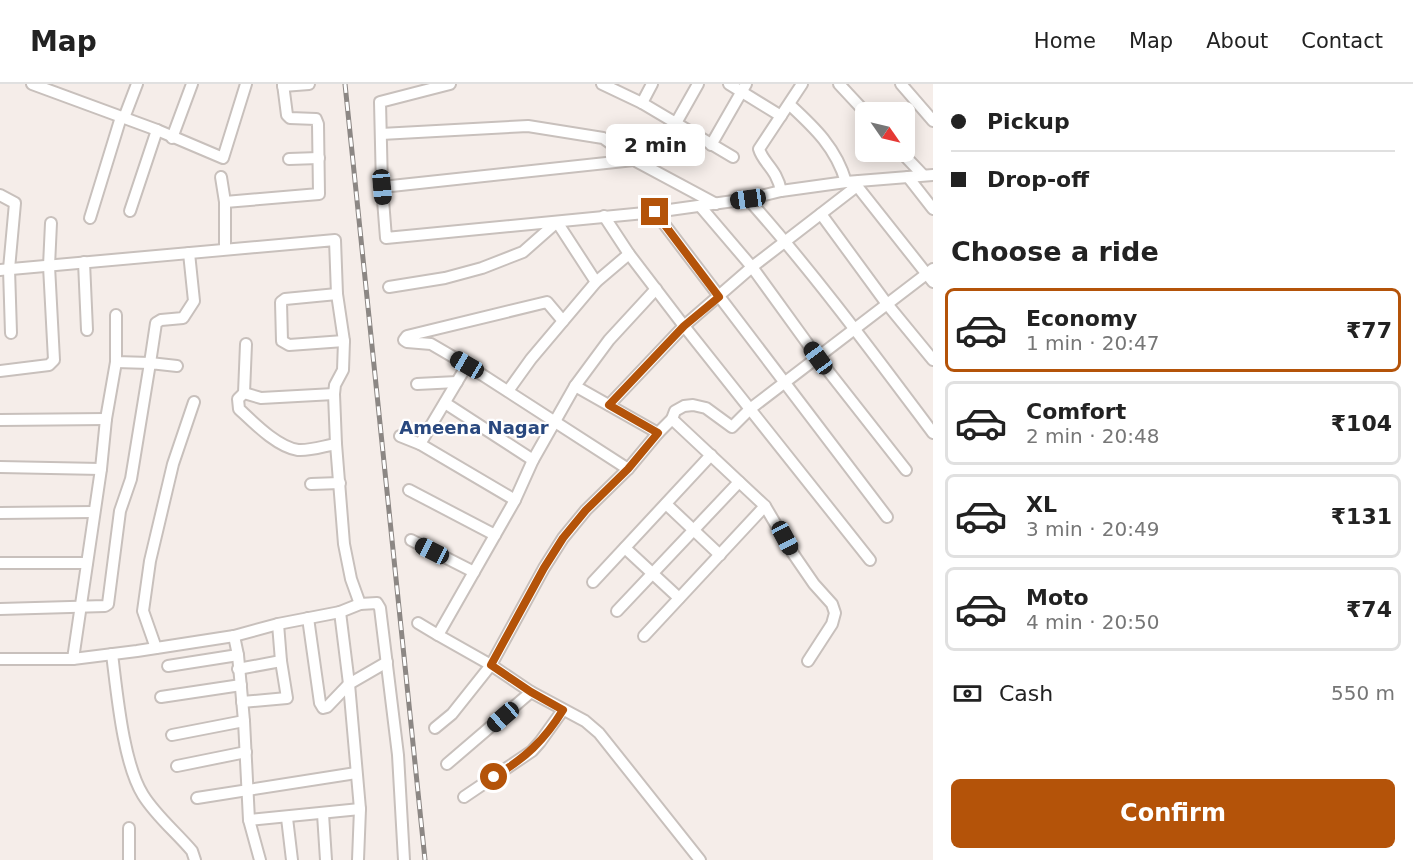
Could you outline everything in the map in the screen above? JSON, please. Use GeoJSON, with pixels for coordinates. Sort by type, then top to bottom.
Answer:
{"type":"FeatureCollection","features":[{"type":"Feature","properties":{"kind":"street"},"geometry":{"type":"LineString","coordinates":[[32,84],[55,88],[223,158],[246,84]]}},
{"type":"Feature","properties":{"kind":"street"},"geometry":{"type":"LineString","coordinates":[[90,218],[123,118],[137,84]]}},
{"type":"Feature","properties":{"kind":"street"},"geometry":{"type":"LineString","coordinates":[[172,138],[192,84]]}},
{"type":"Feature","properties":{"kind":"street"},"geometry":{"type":"LineString","coordinates":[[225,202],[319,194],[316,120],[290,118],[287,114],[283,85],[309,84]]}},
{"type":"Feature","properties":{"kind":"street"},"geometry":{"type":"LineString","coordinates":[[450,84],[404,90],[380,102],[386,238],[655,212],[748,199],[781,191],[928,175]]}},
{"type":"Feature","properties":{"kind":"street"},"geometry":{"type":"LineString","coordinates":[[602,84],[642,103],[733,157]]}},
{"type":"Feature","properties":{"kind":"street"},"geometry":{"type":"LineString","coordinates":[[642,103],[652,84]]}},
{"type":"Feature","properties":{"kind":"street"},"geometry":{"type":"LineString","coordinates":[[676,123],[698,84]]}},
{"type":"Feature","properties":{"kind":"street"},"geometry":{"type":"LineString","coordinates":[[729,84],[744,88],[782,116]]}},
{"type":"Feature","properties":{"kind":"street"},"geometry":{"type":"LineString","coordinates":[[781,191],[775,172],[759,149],[802,84]]}},
{"type":"Feature","properties":{"kind":"street"},"geometry":{"type":"LineString","coordinates":[[839,84],[856,102]]}},
{"type":"Feature","properties":{"kind":"street"},"geometry":{"type":"LineString","coordinates":[[901,84],[933,122]]}},
{"type":"Feature","properties":{"kind":"street"},"geometry":{"type":"LineString","coordinates":[[711,145],[744,88]]}},
{"type":"Feature","properties":{"kind":"street"},"geometry":{"type":"LineString","coordinates":[[435,728],[452,714],[491,665],[563,538],[586,510],[628,469],[672,419],[675,411],[684,406],[693,405],[706,408],[732,427],[750,409],[887,304],[931,275],[854,183],[820,134],[790,105]]}},
{"type":"Feature","properties":{"kind":"street"},"geometry":{"type":"LineString","coordinates":[[381,134],[528,126],[603,138],[634,160],[716,204]]}},
{"type":"Feature","properties":{"kind":"street"},"geometry":{"type":"LineString","coordinates":[[130,211],[157,130]]}},
{"type":"Feature","properties":{"kind":"street"},"geometry":{"type":"LineString","coordinates":[[289,159],[319,158]]}},
{"type":"Feature","properties":{"kind":"street"},"geometry":{"type":"LineString","coordinates":[[382,187],[634,160]]}},
{"type":"Feature","properties":{"kind":"street"},"geometry":{"type":"LineString","coordinates":[[913,162],[928,175]]}},
{"type":"Feature","properties":{"kind":"street"},"geometry":{"type":"LineString","coordinates":[[221,177],[225,202],[225,249]]}},
{"type":"Feature","properties":{"kind":"street"},"geometry":{"type":"LineString","coordinates":[[908,177],[933,209]]}},
{"type":"Feature","properties":{"kind":"street"},"geometry":{"type":"LineString","coordinates":[[609,405],[684,326],[752,267],[821,214],[854,183]]}},
{"type":"Feature","properties":{"kind":"street"},"geometry":{"type":"LineString","coordinates":[[0,195],[15,203],[4,270],[10,333]]}},
{"type":"Feature","properties":{"kind":"street"},"geometry":{"type":"LineString","coordinates":[[748,199],[786,241],[933,433]]}},
{"type":"Feature","properties":{"kind":"street"},"geometry":{"type":"LineString","coordinates":[[700,206],[752,267],[818,358],[906,470]]}},
{"type":"Feature","properties":{"kind":"street"},"geometry":{"type":"LineString","coordinates":[[655,212],[887,517]]}},
{"type":"Feature","properties":{"kind":"street"},"geometry":{"type":"LineString","coordinates":[[821,214],[887,304],[933,360]]}},
{"type":"Feature","properties":{"kind":"street"},"geometry":{"type":"LineString","coordinates":[[604,216],[628,254],[870,560]]}},
{"type":"Feature","properties":{"kind":"street"},"geometry":{"type":"LineString","coordinates":[[557,222],[596,282]]}},
{"type":"Feature","properties":{"kind":"street"},"geometry":{"type":"LineString","coordinates":[[389,287],[445,278],[482,268],[523,252],[557,222]]}},
{"type":"Feature","properties":{"kind":"street"},"geometry":{"type":"LineString","coordinates":[[0,370],[49,365],[54,360],[48,266],[51,223]]}},
{"type":"Feature","properties":{"kind":"street"},"geometry":{"type":"LineString","coordinates":[[4,270],[335,240],[337,294],[344,341],[343,370],[335,385],[334,394],[336,444],[344,544],[351,579],[360,604]]}},
{"type":"Feature","properties":{"kind":"street"},"geometry":{"type":"LineString","coordinates":[[0,609],[105,606],[110,600],[120,511],[131,479],[156,323],[160,320],[183,318],[194,301],[189,253]]}},
{"type":"Feature","properties":{"kind":"street"},"geometry":{"type":"LineString","coordinates":[[508,391],[596,282],[628,254]]}},
{"type":"Feature","properties":{"kind":"street"},"geometry":{"type":"LineString","coordinates":[[84,262],[87,330]]}},
{"type":"Feature","properties":{"kind":"street"},"geometry":{"type":"LineString","coordinates":[[438,635],[515,500],[533,460],[575,386],[609,340],[656,289]]}},
{"type":"Feature","properties":{"kind":"street"},"geometry":{"type":"LineString","coordinates":[[337,294],[285,299],[281,302],[282,341],[289,345],[344,341]]}},
{"type":"Feature","properties":{"kind":"street"},"geometry":{"type":"LineString","coordinates":[[563,321],[547,302],[404,338],[407,342],[431,344],[467,365],[628,469]]}},
{"type":"Feature","properties":{"kind":"street"},"geometry":{"type":"LineString","coordinates":[[73,659],[116,362],[116,315]]}},
{"type":"Feature","properties":{"kind":"street"},"geometry":{"type":"LineString","coordinates":[[246,344],[244,393],[238,399],[239,409],[261,430],[285,445],[301,450],[336,444]]}},
{"type":"Feature","properties":{"kind":"street"},"geometry":{"type":"LineString","coordinates":[[116,362],[177,366]]}},
{"type":"Feature","properties":{"kind":"street"},"geometry":{"type":"LineString","coordinates":[[420,444],[467,365]]}},
{"type":"Feature","properties":{"kind":"street"},"geometry":{"type":"LineString","coordinates":[[417,384],[457,382]]}},
{"type":"Feature","properties":{"kind":"street"},"geometry":{"type":"LineString","coordinates":[[575,386],[658,433]]}},
{"type":"Feature","properties":{"kind":"street"},"geometry":{"type":"LineString","coordinates":[[244,393],[261,398],[334,394]]}},
{"type":"Feature","properties":{"kind":"street"},"geometry":{"type":"LineString","coordinates":[[156,648],[143,611],[150,561],[174,464],[194,402]]}},
{"type":"Feature","properties":{"kind":"street"},"geometry":{"type":"LineString","coordinates":[[445,403],[533,460]]}},
{"type":"Feature","properties":{"kind":"street"},"geometry":{"type":"LineString","coordinates":[[0,420],[106,419]]}},
{"type":"Feature","properties":{"kind":"street"},"geometry":{"type":"LineString","coordinates":[[672,419],[765,506],[797,560],[832,604],[835,613],[832,624],[808,661]]}},
{"type":"Feature","properties":{"kind":"street"},"geometry":{"type":"LineString","coordinates":[[400,436],[420,444],[515,500]]}},
{"type":"Feature","properties":{"kind":"street"},"geometry":{"type":"LineString","coordinates":[[593,582],[711,455]]}},
{"type":"Feature","properties":{"kind":"street"},"geometry":{"type":"LineString","coordinates":[[0,467],[101,469]]}},
{"type":"Feature","properties":{"kind":"street"},"geometry":{"type":"LineString","coordinates":[[617,611],[739,482]]}},
{"type":"Feature","properties":{"kind":"street"},"geometry":{"type":"LineString","coordinates":[[311,484],[340,483]]}},
{"type":"Feature","properties":{"kind":"street"},"geometry":{"type":"LineString","coordinates":[[409,490],[495,536]]}},
{"type":"Feature","properties":{"kind":"street"},"geometry":{"type":"LineString","coordinates":[[666,504],[720,555]]}},
{"type":"Feature","properties":{"kind":"street"},"geometry":{"type":"LineString","coordinates":[[644,636],[765,506]]}},
{"type":"Feature","properties":{"kind":"street"},"geometry":{"type":"LineString","coordinates":[[0,513],[94,512]]}},
{"type":"Feature","properties":{"kind":"street"},"geometry":{"type":"LineString","coordinates":[[411,540],[474,572]]}},
{"type":"Feature","properties":{"kind":"street"},"geometry":{"type":"LineString","coordinates":[[625,548],[679,598]]}},
{"type":"Feature","properties":{"kind":"street"},"geometry":{"type":"LineString","coordinates":[[0,563],[87,563]]}},
{"type":"Feature","properties":{"kind":"street"},"geometry":{"type":"LineString","coordinates":[[0,659],[73,659],[156,648],[234,636],[278,624],[340,612],[360,604],[373,602],[379,605],[387,662],[398,755],[404,860]]}},
{"type":"Feature","properties":{"kind":"street"},"geometry":{"type":"LineString","coordinates":[[340,612],[360,809],[359,860]]}},
{"type":"Feature","properties":{"kind":"street"},"geometry":{"type":"LineString","coordinates":[[308,618],[320,703],[323,708],[327,707],[349,684],[387,662]]}},
{"type":"Feature","properties":{"kind":"street"},"geometry":{"type":"LineString","coordinates":[[418,623],[491,665],[531,692],[585,721],[599,733],[700,860]]}},
{"type":"Feature","properties":{"kind":"street"},"geometry":{"type":"LineString","coordinates":[[242,702],[287,698],[278,624]]}},
{"type":"Feature","properties":{"kind":"street"},"geometry":{"type":"LineString","coordinates":[[234,636],[244,721],[249,820],[260,860]]}},
{"type":"Feature","properties":{"kind":"street"},"geometry":{"type":"LineString","coordinates":[[112,654],[134,778],[144,796],[192,851],[195,860]]}},
{"type":"Feature","properties":{"kind":"street"},"geometry":{"type":"LineString","coordinates":[[168,666],[238,655]]}},
{"type":"Feature","properties":{"kind":"street"},"geometry":{"type":"LineString","coordinates":[[238,669],[281,661]]}},
{"type":"Feature","properties":{"kind":"street"},"geometry":{"type":"LineString","coordinates":[[161,697],[241,685]]}},
{"type":"Feature","properties":{"kind":"street"},"geometry":{"type":"LineString","coordinates":[[447,764],[531,692]]}},
{"type":"Feature","properties":{"kind":"street"},"geometry":{"type":"LineString","coordinates":[[464,797],[531,751],[563,710]]}},
{"type":"Feature","properties":{"kind":"street"},"geometry":{"type":"LineString","coordinates":[[172,735],[244,721]]}},
{"type":"Feature","properties":{"kind":"street"},"geometry":{"type":"LineString","coordinates":[[177,766],[246,752]]}},
{"type":"Feature","properties":{"kind":"street"},"geometry":{"type":"LineString","coordinates":[[197,798],[356,773]]}},
{"type":"Feature","properties":{"kind":"street"},"geometry":{"type":"LineString","coordinates":[[249,820],[360,809]]}},
{"type":"Feature","properties":{"kind":"street"},"geometry":{"type":"LineString","coordinates":[[323,813],[326,860]]}},
{"type":"Feature","properties":{"kind":"street"},"geometry":{"type":"LineString","coordinates":[[287,818],[292,860]]}},
{"type":"Feature","properties":{"kind":"street"},"geometry":{"type":"LineString","coordinates":[[129,828],[129,860]]}},
{"type":"Feature","properties":{"kind":"railway"},"geometry":{"type":"LineString","coordinates":[[345,84],[425,860]]}},
{"type":"Feature","properties":{"kind":"district","name":"Ameena Nagar"},"geometry":{"type":"Point","coordinates":[474,427]}},
{"type":"Feature","properties":{"kind":"route"},"geometry":{"type":"LineString","coordinates":[[494,777],[531,751],[553,726],[563,710],[491,665],[563,538],[586,510],[628,469],[658,433],[609,405],[684,326],[719,297],[655,212]]}}]}
